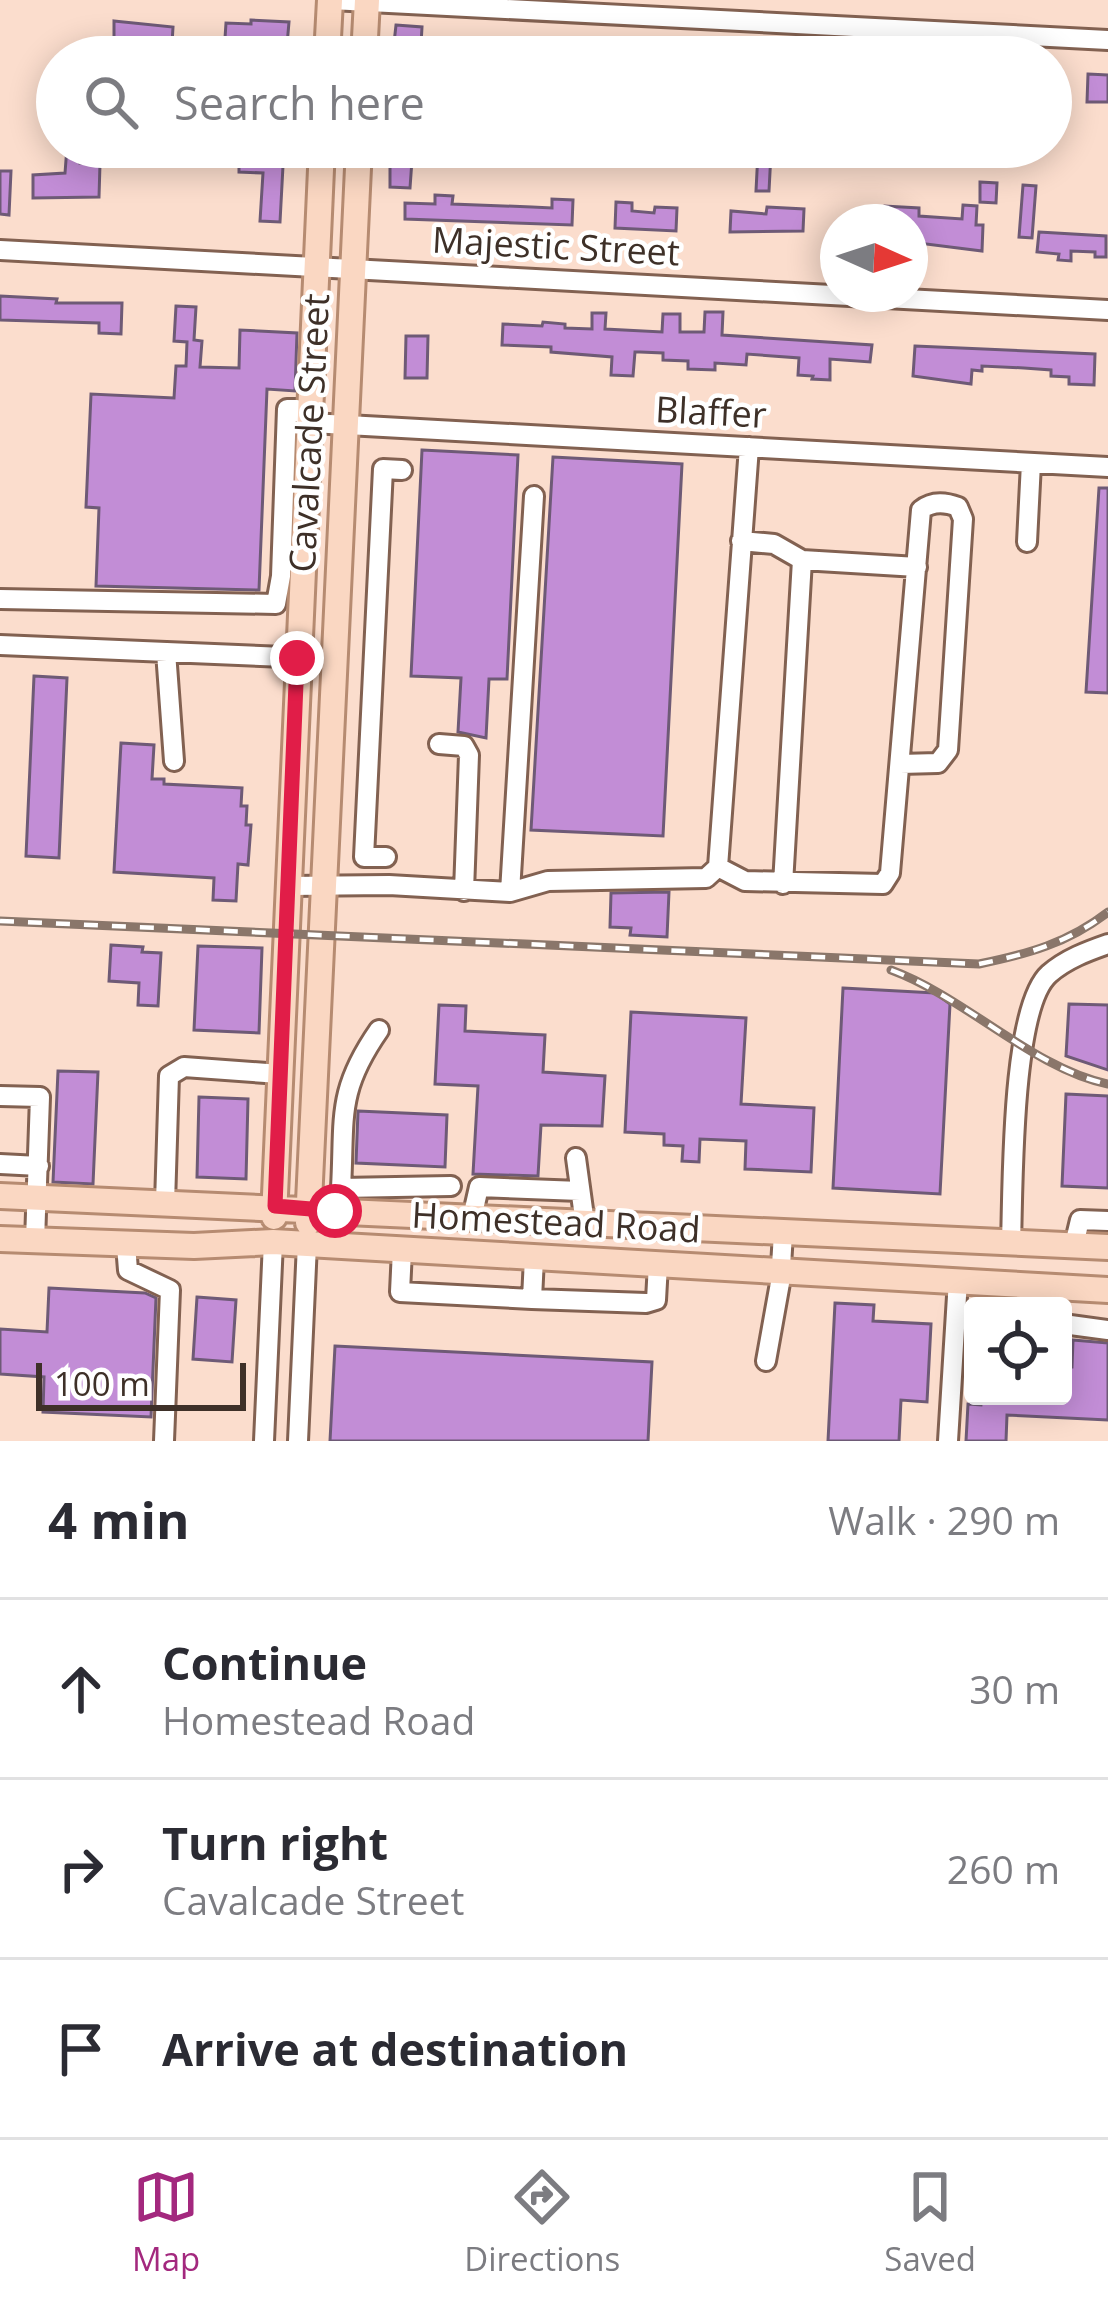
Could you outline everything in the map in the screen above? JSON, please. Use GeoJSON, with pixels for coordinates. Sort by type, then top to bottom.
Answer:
{"type":"FeatureCollection","features":[{"type":"Feature","properties":{"kind":"main road"},"geometry":{"type":"LineString","coordinates":[[328,36],[330,0]]}},
{"type":"Feature","properties":{"kind":"main road"},"geometry":{"type":"LineString","coordinates":[[365,36],[367,1]]}},
{"type":"Feature","properties":{"kind":"main road","name":"Cavalcade Street"},"geometry":{"type":"LineString","coordinates":[[273,1242],[297,658],[288,602],[310,423],[321,168]]}},
{"type":"Feature","properties":{"kind":"main road","name":"Cavalcade Street"},"geometry":{"type":"LineString","coordinates":[[307,1244],[358,168]]}},
{"type":"Feature","properties":{"kind":"main road"},"geometry":{"type":"LineString","coordinates":[[17,1240],[19,1197]]}},
{"type":"Feature","properties":{"kind":"main road","name":"Homestead Road"},"geometry":{"type":"LineString","coordinates":[[19,1197],[309,1209],[378,1201],[472,1219],[1108,1247]]}},
{"type":"Feature","properties":{"kind":"main road"},"geometry":{"type":"LineString","coordinates":[[546,1259],[556,1223]]}},
{"type":"Feature","properties":{"kind":"main road"},"geometry":{"type":"LineString","coordinates":[[808,1270],[811,1234]]}},
{"type":"Feature","properties":{"kind":"main road","name":"Homestead Road"},"geometry":{"type":"LineString","coordinates":[[17,1240],[126,1245],[273,1242],[958,1280],[1046,1296],[1108,1290]]}},
{"type":"Feature","properties":{"kind":"main road"},"geometry":{"type":"LineString","coordinates":[[986,1282],[998,1240]]}},
{"type":"Feature","properties":{"kind":"street"},"geometry":{"type":"LineString","coordinates":[[330,0],[1030,36]]}},
{"type":"Feature","properties":{"kind":"street"},"geometry":{"type":"LineString","coordinates":[[758,22],[759,0]]}},
{"type":"Feature","properties":{"kind":"street"},"geometry":{"type":"LineString","coordinates":[[1072,38],[1108,40]]}},
{"type":"Feature","properties":{"kind":"street","name":"Majestic Street"},"geometry":{"type":"LineString","coordinates":[[0,250],[1108,310]]}},
{"type":"Feature","properties":{"kind":"street","name":"Blaffer"},"geometry":{"type":"LineString","coordinates":[[310,423],[1108,467]]}},
{"type":"Feature","properties":{"kind":"street"},"geometry":{"type":"LineString","coordinates":[[288,886],[389,885],[510,892],[548,881],[706,878],[718,867],[748,447]]}},
{"type":"Feature","properties":{"kind":"street"},"geometry":{"type":"LineString","coordinates":[[1027,542],[1031,463]]}},
{"type":"Feature","properties":{"kind":"street"},"geometry":{"type":"LineString","coordinates":[[386,857],[364,856],[383,469],[402,470]]}},
{"type":"Feature","properties":{"kind":"street"},"geometry":{"type":"LineString","coordinates":[[510,892],[534,496]]}},
{"type":"Feature","properties":{"kind":"street"},"geometry":{"type":"LineString","coordinates":[[718,867],[745,880],[783,884],[883,884],[890,873],[922,510],[928,504],[948,503],[958,507],[963,519],[948,750],[938,763],[900,764]]}},
{"type":"Feature","properties":{"kind":"street"},"geometry":{"type":"LineString","coordinates":[[741,541],[774,544],[802,560],[917,567]]}},
{"type":"Feature","properties":{"kind":"street"},"geometry":{"type":"LineString","coordinates":[[783,884],[802,560]]}},
{"type":"Feature","properties":{"kind":"street"},"geometry":{"type":"LineString","coordinates":[[0,598],[288,602]]}},
{"type":"Feature","properties":{"kind":"street"},"geometry":{"type":"LineString","coordinates":[[336,617],[374,619]]}},
{"type":"Feature","properties":{"kind":"street"},"geometry":{"type":"LineString","coordinates":[[0,645],[334,659]]}},
{"type":"Feature","properties":{"kind":"street"},"geometry":{"type":"LineString","coordinates":[[166,652],[174,760]]}},
{"type":"Feature","properties":{"kind":"street"},"geometry":{"type":"LineString","coordinates":[[440,744],[464,746],[469,755],[464,891]]}},
{"type":"Feature","properties":{"kind":"street"},"geometry":{"type":"LineString","coordinates":[[998,1240],[1022,1042],[1046,976],[1084,952],[1108,944]]}},
{"type":"Feature","properties":{"kind":"street"},"geometry":{"type":"LineString","coordinates":[[379,1030],[354,1066],[344,1102],[341,1188],[378,1201],[396,1184],[451,1186]]}},
{"type":"Feature","properties":{"kind":"street"},"geometry":{"type":"LineString","coordinates":[[165,1203],[169,1076],[184,1066],[280,1074]]}},
{"type":"Feature","properties":{"kind":"street"},"geometry":{"type":"LineString","coordinates":[[0,1096],[40,1096],[39,1166],[19,1197]]}},
{"type":"Feature","properties":{"kind":"street"},"geometry":{"type":"LineString","coordinates":[[576,1158],[586,1224]]}},
{"type":"Feature","properties":{"kind":"street"},"geometry":{"type":"LineString","coordinates":[[0,1164],[39,1166]]}},
{"type":"Feature","properties":{"kind":"street"},"geometry":{"type":"LineString","coordinates":[[472,1219],[479,1186],[580,1191]]}},
{"type":"Feature","properties":{"kind":"street"},"geometry":{"type":"LineString","coordinates":[[1074,1245],[1080,1220],[1108,1221]]}},
{"type":"Feature","properties":{"kind":"street"},"geometry":{"type":"LineString","coordinates":[[766,1361],[783,1232]]}},
{"type":"Feature","properties":{"kind":"street","name":"Cavalcade Street"},"geometry":{"type":"LineString","coordinates":[[264,1441],[273,1242]]}},
{"type":"Feature","properties":{"kind":"street","name":"Cavalcade Street"},"geometry":{"type":"LineString","coordinates":[[298,1441],[307,1244]]}},
{"type":"Feature","properties":{"kind":"street"},"geometry":{"type":"LineString","coordinates":[[126,1245],[128,1270],[170,1290],[164,1441]]}},
{"type":"Feature","properties":{"kind":"street"},"geometry":{"type":"LineString","coordinates":[[402,1250],[400,1292],[646,1303],[656,1300],[658,1264]]}},
{"type":"Feature","properties":{"kind":"street"},"geometry":{"type":"LineString","coordinates":[[532,1299],[546,1259]]}},
{"type":"Feature","properties":{"kind":"street"},"geometry":{"type":"LineString","coordinates":[[948,1441],[958,1280]]}},
{"type":"Feature","properties":{"kind":"street"},"geometry":{"type":"LineString","coordinates":[[1072,1325],[1108,1330]]}},
{"type":"Feature","properties":{"kind":"building"},"geometry":{"type":"Polygon","coordinates":[[[251,20],[289,22],[288,36],[225,36],[226,23],[251,24],[251,20]]]}},
{"type":"Feature","properties":{"kind":"building"},"geometry":{"type":"Polygon","coordinates":[[[114,21],[173,27],[172,36],[114,36],[114,21]]]}},
{"type":"Feature","properties":{"kind":"building"},"geometry":{"type":"Polygon","coordinates":[[[396,25],[422,27],[422,36],[395,36],[396,25]]]}},
{"type":"Feature","properties":{"kind":"building"},"geometry":{"type":"Polygon","coordinates":[[[1088,74],[1108,75],[1108,102],[1087,102],[1088,74]]]}},
{"type":"Feature","properties":{"kind":"building"},"geometry":{"type":"Polygon","coordinates":[[[65,168],[100,168],[99,197],[33,198],[33,175],[65,173],[65,168]]]}},
{"type":"Feature","properties":{"kind":"building"},"geometry":{"type":"Polygon","coordinates":[[[239,168],[283,168],[280,222],[260,221],[263,173],[239,172],[239,168]]]}},
{"type":"Feature","properties":{"kind":"building"},"geometry":{"type":"Polygon","coordinates":[[[390,168],[411,168],[410,188],[390,187],[390,168]]]}},
{"type":"Feature","properties":{"kind":"building"},"geometry":{"type":"Polygon","coordinates":[[[757,168],[770,168],[769,191],[756,191],[757,168]]]}},
{"type":"Feature","properties":{"kind":"building"},"geometry":{"type":"Polygon","coordinates":[[[0,171],[11,171],[9,215],[0,214],[0,171]]]}},
{"type":"Feature","properties":{"kind":"building"},"geometry":{"type":"Polygon","coordinates":[[[980,182],[997,183],[996,203],[980,202],[980,182]]]}},
{"type":"Feature","properties":{"kind":"building"},"geometry":{"type":"Polygon","coordinates":[[[1023,185],[1036,186],[1032,238],[1019,237],[1023,185]]]}},
{"type":"Feature","properties":{"kind":"building"},"geometry":{"type":"Polygon","coordinates":[[[435,195],[453,196],[452,204],[552,208],[552,199],[573,200],[572,225],[405,219],[405,203],[435,204],[435,195]]]}},
{"type":"Feature","properties":{"kind":"building"},"geometry":{"type":"Polygon","coordinates":[[[616,202],[632,203],[632,211],[677,208],[676,231],[615,228],[616,202]]]}},
{"type":"Feature","properties":{"kind":"building"},"geometry":{"type":"Polygon","coordinates":[[[963,205],[977,206],[976,225],[983,225],[982,251],[928,244],[928,217],[962,219],[963,205]]]}},
{"type":"Feature","properties":{"kind":"building"},"geometry":{"type":"Polygon","coordinates":[[[767,207],[804,209],[803,231],[730,232],[731,211],[766,214],[767,207]]]}},
{"type":"Feature","properties":{"kind":"building"},"geometry":{"type":"Polygon","coordinates":[[[1039,232],[1106,236],[1106,257],[1071,251],[1071,261],[1058,260],[1059,254],[1037,252],[1039,232]]]}},
{"type":"Feature","properties":{"kind":"building"},"geometry":{"type":"Polygon","coordinates":[[[0,296],[57,299],[56,303],[122,303],[121,334],[99,333],[99,323],[0,320],[0,296]]]}},
{"type":"Feature","properties":{"kind":"building"},"geometry":{"type":"Polygon","coordinates":[[[176,306],[196,307],[194,340],[202,341],[200,367],[239,368],[240,330],[297,333],[295,391],[267,389],[259,590],[96,586],[99,508],[86,507],[91,394],[174,398],[176,366],[186,366],[187,342],[174,341],[176,306]]]}},
{"type":"Feature","properties":{"kind":"building"},"geometry":{"type":"Polygon","coordinates":[[[705,312],[723,312],[722,335],[872,345],[870,362],[830,359],[830,380],[798,375],[799,358],[747,354],[746,365],[715,363],[715,370],[688,369],[688,361],[663,360],[663,353],[635,352],[633,376],[611,375],[612,357],[502,345],[503,324],[542,326],[543,322],[592,329],[592,313],[606,313],[605,329],[662,332],[663,314],[680,314],[680,332],[704,332],[705,312]]]}},
{"type":"Feature","properties":{"kind":"building"},"geometry":{"type":"Polygon","coordinates":[[[406,336],[428,336],[427,378],[405,378],[406,336]]]}},
{"type":"Feature","properties":{"kind":"building"},"geometry":{"type":"Polygon","coordinates":[[[915,346],[1095,354],[1094,385],[1069,384],[1069,377],[1051,376],[1051,370],[1024,368],[982,366],[982,371],[972,370],[971,384],[913,376],[915,346]]]}},
{"type":"Feature","properties":{"kind":"building"},"geometry":{"type":"Polygon","coordinates":[[[422,450],[518,455],[507,679],[489,679],[486,738],[458,732],[461,678],[411,676],[422,450]]]}},
{"type":"Feature","properties":{"kind":"building"},"geometry":{"type":"Polygon","coordinates":[[[553,457],[682,464],[663,836],[531,830],[553,457]]]}},
{"type":"Feature","properties":{"kind":"building"},"geometry":{"type":"Polygon","coordinates":[[[1099,488],[1108,488],[1108,693],[1086,692],[1099,488]]]}},
{"type":"Feature","properties":{"kind":"building"},"geometry":{"type":"Polygon","coordinates":[[[34,676],[67,678],[59,858],[26,856],[34,676]]]}},
{"type":"Feature","properties":{"kind":"building"},"geometry":{"type":"Polygon","coordinates":[[[121,743],[154,745],[152,779],[164,779],[164,784],[242,788],[241,806],[247,806],[246,825],[251,825],[248,865],[238,864],[236,901],[213,900],[214,878],[114,872],[121,743]]]}},
{"type":"Feature","properties":{"kind":"building"},"geometry":{"type":"Polygon","coordinates":[[[669,892],[667,937],[630,935],[631,928],[610,927],[611,893],[669,892]]]}},
{"type":"Feature","properties":{"kind":"building"},"geometry":{"type":"Polygon","coordinates":[[[111,945],[161,953],[158,1006],[138,1005],[139,983],[109,981],[111,945]]]}},
{"type":"Feature","properties":{"kind":"building"},"geometry":{"type":"Polygon","coordinates":[[[198,946],[262,948],[259,1033],[194,1030],[198,946]]]}},
{"type":"Feature","properties":{"kind":"building"},"geometry":{"type":"Polygon","coordinates":[[[843,988],[935,993],[950,1004],[940,1194],[833,1188],[843,988]]]}},
{"type":"Feature","properties":{"kind":"building"},"geometry":{"type":"Polygon","coordinates":[[[1069,1004],[1108,1005],[1108,1070],[1066,1056],[1069,1004]]]}},
{"type":"Feature","properties":{"kind":"building"},"geometry":{"type":"Polygon","coordinates":[[[439,1005],[466,1006],[465,1031],[545,1035],[543,1072],[605,1076],[602,1126],[541,1125],[538,1176],[473,1174],[478,1086],[435,1084],[439,1005]]]}},
{"type":"Feature","properties":{"kind":"building"},"geometry":{"type":"Polygon","coordinates":[[[631,1012],[746,1018],[741,1104],[814,1108],[811,1172],[745,1169],[746,1141],[700,1139],[699,1162],[682,1161],[683,1146],[664,1145],[664,1134],[625,1132],[631,1012]]]}},
{"type":"Feature","properties":{"kind":"building"},"geometry":{"type":"Polygon","coordinates":[[[58,1071],[98,1072],[93,1184],[53,1182],[58,1071]]]}},
{"type":"Feature","properties":{"kind":"building"},"geometry":{"type":"Polygon","coordinates":[[[1066,1094],[1108,1096],[1108,1188],[1062,1186],[1066,1094]]]}},
{"type":"Feature","properties":{"kind":"building"},"geometry":{"type":"Polygon","coordinates":[[[199,1097],[248,1099],[246,1179],[197,1177],[199,1097]]]}},
{"type":"Feature","properties":{"kind":"building"},"geometry":{"type":"Polygon","coordinates":[[[358,1111],[447,1115],[445,1167],[356,1163],[358,1111]]]}},
{"type":"Feature","properties":{"kind":"building"},"geometry":{"type":"Polygon","coordinates":[[[49,1288],[145,1293],[156,1298],[151,1417],[43,1412],[44,1377],[0,1374],[0,1329],[47,1332],[49,1288]]]}},
{"type":"Feature","properties":{"kind":"building"},"geometry":{"type":"Polygon","coordinates":[[[197,1297],[236,1300],[232,1362],[193,1359],[197,1297]]]}},
{"type":"Feature","properties":{"kind":"building"},"geometry":{"type":"Polygon","coordinates":[[[835,1303],[874,1305],[873,1321],[931,1324],[927,1402],[901,1400],[899,1441],[828,1441],[835,1303]]]}},
{"type":"Feature","properties":{"kind":"building"},"geometry":{"type":"Polygon","coordinates":[[[1073,1340],[1108,1343],[1108,1420],[1007,1415],[1006,1441],[966,1441],[968,1405],[1072,1405],[1073,1340]]]}},
{"type":"Feature","properties":{"kind":"building"},"geometry":{"type":"Polygon","coordinates":[[[335,1346],[652,1362],[648,1441],[330,1441],[335,1346]]]}},
{"type":"Feature","properties":{"kind":"railway"},"geometry":{"type":"LineString","coordinates":[[0,921],[979,964],[1047,946],[1108,912]]}},
{"type":"Feature","properties":{"kind":"railway"},"geometry":{"type":"LineString","coordinates":[[891,970],[946,997],[1053,1064],[1108,1084]]}},
{"type":"Feature","properties":{"kind":"route"},"geometry":{"type":"LineString","coordinates":[[297,658],[275,1206],[335,1211]]}}]}
